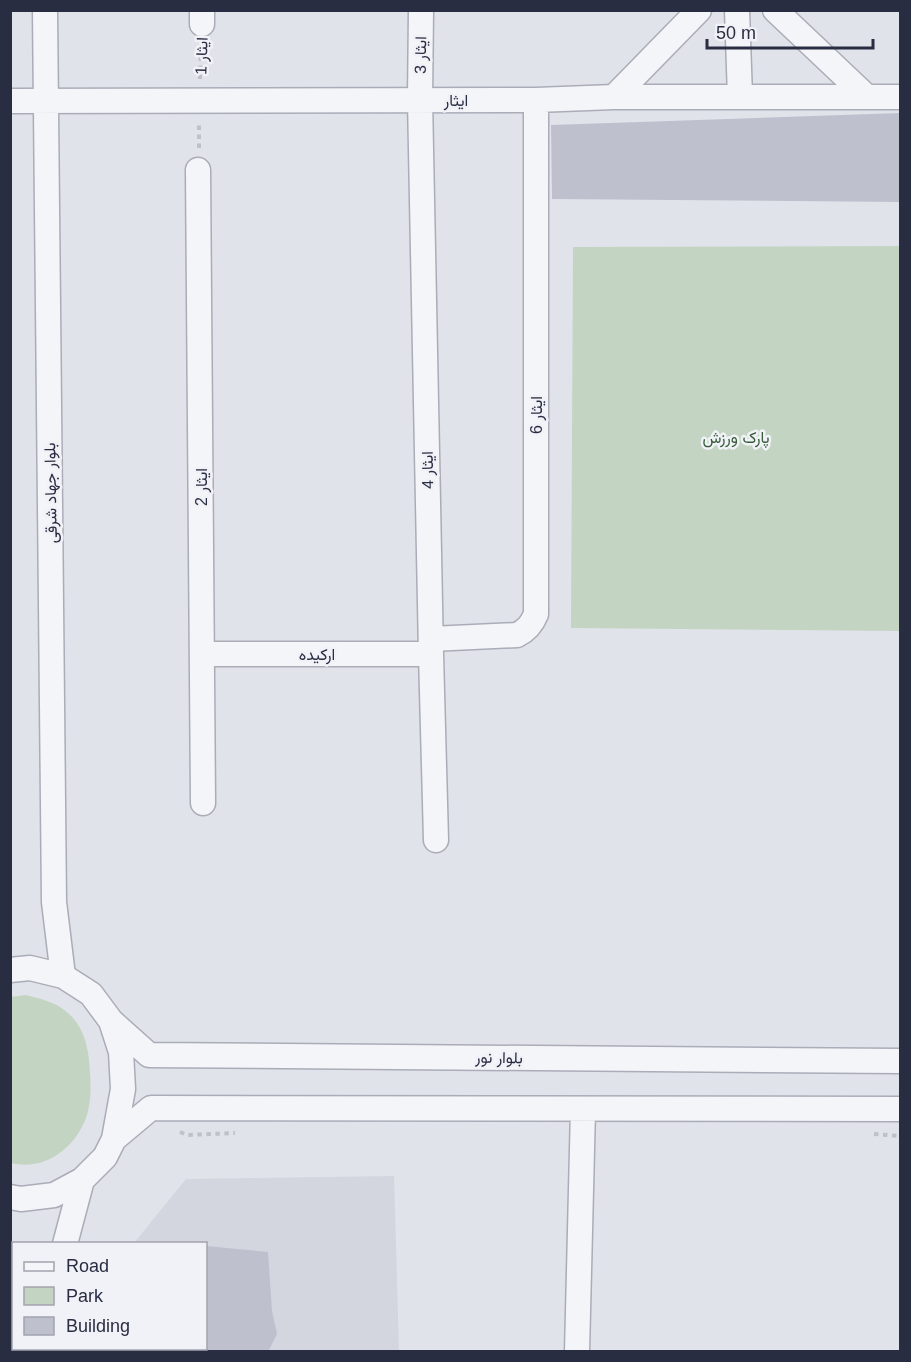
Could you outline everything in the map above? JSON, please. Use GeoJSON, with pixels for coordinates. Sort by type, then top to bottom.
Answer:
{"type":"FeatureCollection","features":[{"type":"Feature","properties":{"kind":"street","name":"بلوار جهاد شرقی"},"geometry":{"type":"LineString","coordinates":[[45,10],[54,902],[63,976]]}},
{"type":"Feature","properties":{"kind":"street","name":"ایثار 3"},"geometry":{"type":"LineString","coordinates":[[420,99],[421,10]]}},
{"type":"Feature","properties":{"kind":"street"},"geometry":{"type":"LineString","coordinates":[[614,97],[699,10]]}},
{"type":"Feature","properties":{"kind":"street"},"geometry":{"type":"LineString","coordinates":[[737,10],[740,97]]}},
{"type":"Feature","properties":{"kind":"street"},"geometry":{"type":"LineString","coordinates":[[775,10],[867,97]]}},
{"type":"Feature","properties":{"kind":"street","name":"ایثار"},"geometry":{"type":"LineString","coordinates":[[10,101],[900,97]]}},
{"type":"Feature","properties":{"kind":"street","name":"ایثار 4"},"geometry":{"type":"LineString","coordinates":[[420,99],[436,840]]}},
{"type":"Feature","properties":{"kind":"street","name":"ایثار 6"},"geometry":{"type":"LineString","coordinates":[[431,646],[517,635],[524,632],[537,614],[536,100]]}},
{"type":"Feature","properties":{"kind":"street","name":"ایثار 2"},"geometry":{"type":"LineString","coordinates":[[198,170],[203,803]]}},
{"type":"Feature","properties":{"kind":"street","name":"ارکیده"},"geometry":{"type":"LineString","coordinates":[[202,654],[431,646]]}},
{"type":"Feature","properties":{"kind":"street"},"geometry":{"type":"LineString","coordinates":[[10,970],[30,968],[63,976],[91,994],[111,1021],[121,1052],[123,1089],[114,1139],[105,1156],[82,1180],[54,1194],[21,1199],[10,1197]]}},
{"type":"Feature","properties":{"kind":"street","name":"بلوار نور"},"geometry":{"type":"LineString","coordinates":[[111,1021],[149,1055],[900,1061]]}},
{"type":"Feature","properties":{"kind":"street"},"geometry":{"type":"LineString","coordinates":[[114,1139],[151,1108],[900,1109]]}},
{"type":"Feature","properties":{"kind":"street"},"geometry":{"type":"LineString","coordinates":[[577,1352],[583,1109]]}},
{"type":"Feature","properties":{"kind":"street"},"geometry":{"type":"LineString","coordinates":[[65,1242],[82,1180]]}},
{"type":"Feature","properties":{"kind":"path","name":"ایثار 1"},"geometry":{"type":"LineString","coordinates":[[198,170],[202,17]]}},
{"type":"Feature","properties":{"kind":"shaded area"},"geometry":{"type":"Polygon","coordinates":[[[394,1176],[399,1351],[123,1352],[122,1350],[207,1350],[207,1242],[135,1242],[186,1179],[394,1176]]]}},
{"type":"Feature","properties":{"kind":"green space","name":"پارک ورزش"},"geometry":{"type":"Polygon","coordinates":[[[900,246],[900,631],[571,628],[573,247],[900,246]]]}},
{"type":"Feature","properties":{"kind":"green space"},"geometry":{"type":"Polygon","coordinates":[[[26,995],[58,1006],[74,1019],[82,1032],[87,1048],[90,1089],[86,1118],[74,1139],[57,1155],[35,1164],[23,1165],[11,1163],[10,997],[26,995]]]}},
{"type":"Feature","properties":{"kind":"building"},"geometry":{"type":"Polygon","coordinates":[[[900,113],[900,202],[552,199],[551,125],[900,113]]]}},
{"type":"Feature","properties":{"kind":"building"},"geometry":{"type":"Polygon","coordinates":[[[207,1246],[268,1252],[272,1311],[277,1334],[268,1352],[169,1352],[168,1350],[207,1350],[207,1246]]]}}]}
